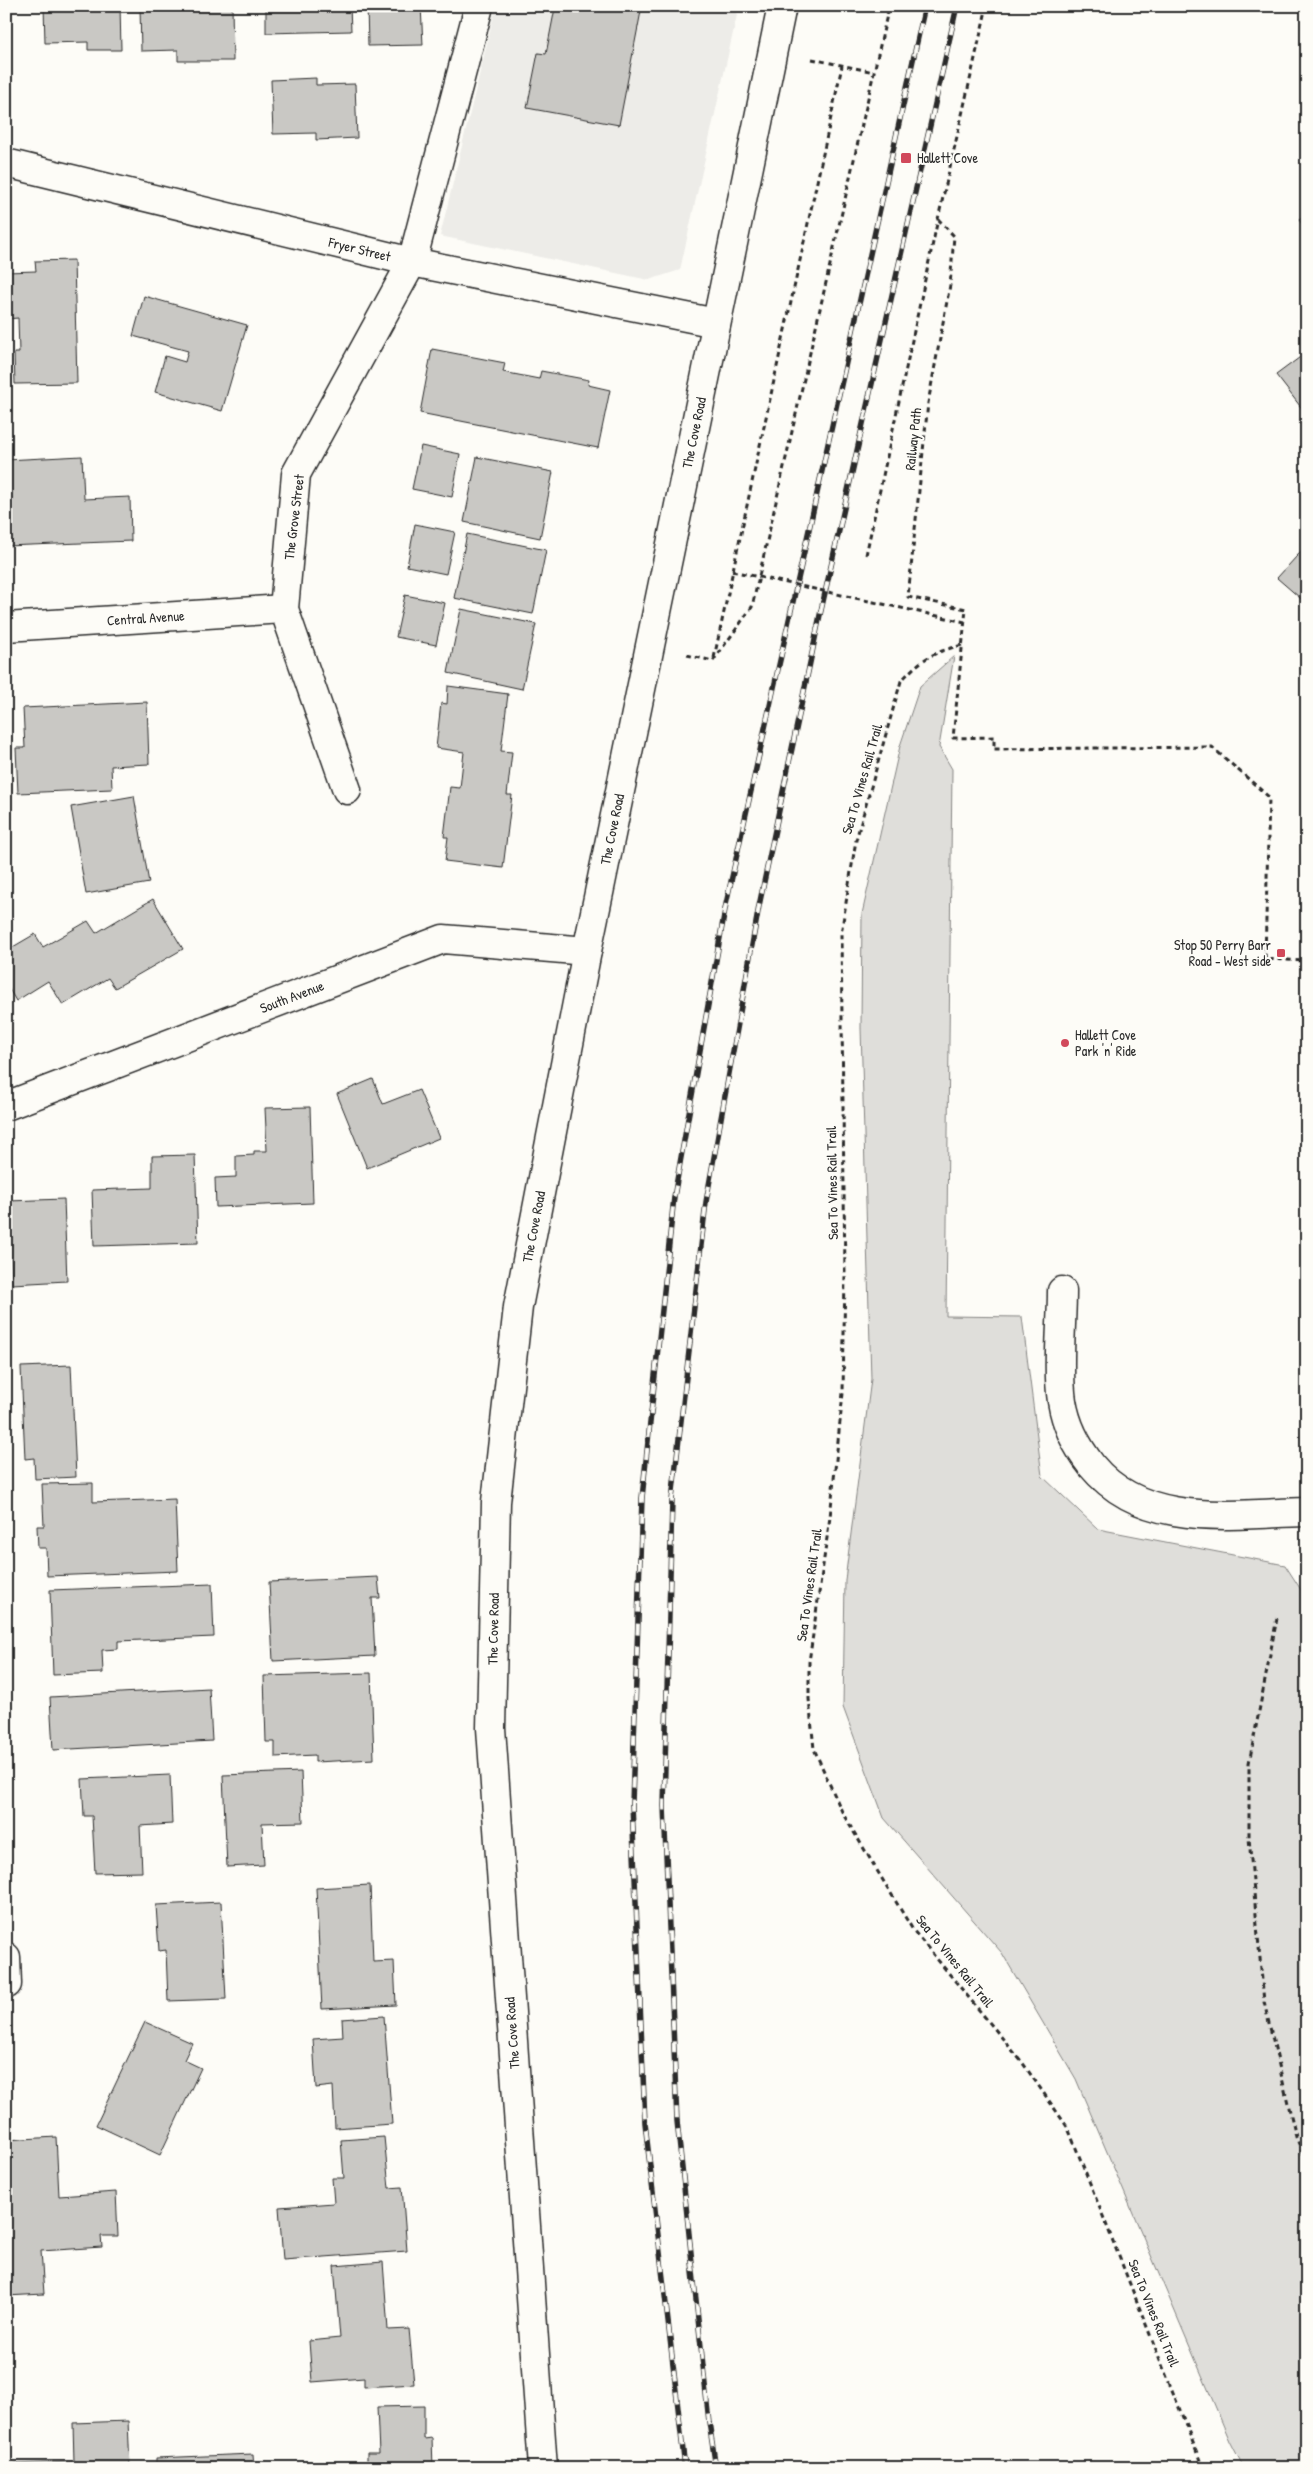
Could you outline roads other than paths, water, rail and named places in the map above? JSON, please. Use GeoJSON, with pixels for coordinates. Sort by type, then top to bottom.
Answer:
{"type":"FeatureCollection","features":[{"type":"Feature","properties":{"kind":"street","name":"The Grove Street"},"geometry":{"type":"LineString","coordinates":[[347,790],[284,609],[296,474],[412,262],[478,6]]}},
{"type":"Feature","properties":{"kind":"street","name":"The Cove Road"},"geometry":{"type":"LineString","coordinates":[[543,2468],[491,1728],[496,1502],[518,1307],[587,952],[782,6]]}},
{"type":"Feature","properties":{"kind":"street","name":"Fryer Street"},"geometry":{"type":"LineString","coordinates":[[6,163],[412,262],[716,324]]}},
{"type":"Feature","properties":{"kind":"street","name":"Central Avenue"},"geometry":{"type":"LineString","coordinates":[[6,627],[284,609]]}},
{"type":"Feature","properties":{"kind":"street","name":"South Avenue"},"geometry":{"type":"LineString","coordinates":[[6,1106],[443,939],[587,952]]}},
{"type":"Feature","properties":{"kind":"street"},"geometry":{"type":"LineString","coordinates":[[1062,1291],[1062,1400],[1068,1427],[1082,1453],[1102,1478],[1126,1496],[1154,1508],[1190,1514],[1306,1516]]}},
{"type":"Feature","properties":{"kind":"street"},"geometry":{"type":"LineString","coordinates":[[6,1957],[7,1984]]}},
{"type":"Feature","properties":{"kind":"railway"},"geometry":{"type":"LineString","coordinates":[[685,2468],[645,2123],[632,1804],[642,1498],[674,1197],[726,904],[925,6]]}},
{"type":"Feature","properties":{"kind":"railway"},"geometry":{"type":"LineString","coordinates":[[716,2468],[709,2422],[677,2121],[664,1806],[672,1500],[706,1202],[759,906],[820,615],[957,6]]}},
{"type":"Feature","properties":{"kind":"place","name":"Hallett Cove"},"geometry":{"type":"Point","coordinates":[906,158]}},
{"type":"Feature","properties":{"kind":"place","name":"Stop 50 Perry Barr Road - West side"},"geometry":{"type":"Point","coordinates":[1281,953]}},
{"type":"Feature","properties":{"kind":"place","name":"Hallett Cove Park 'n' Ride"},"geometry":{"type":"Point","coordinates":[1065,1043]}}]}
